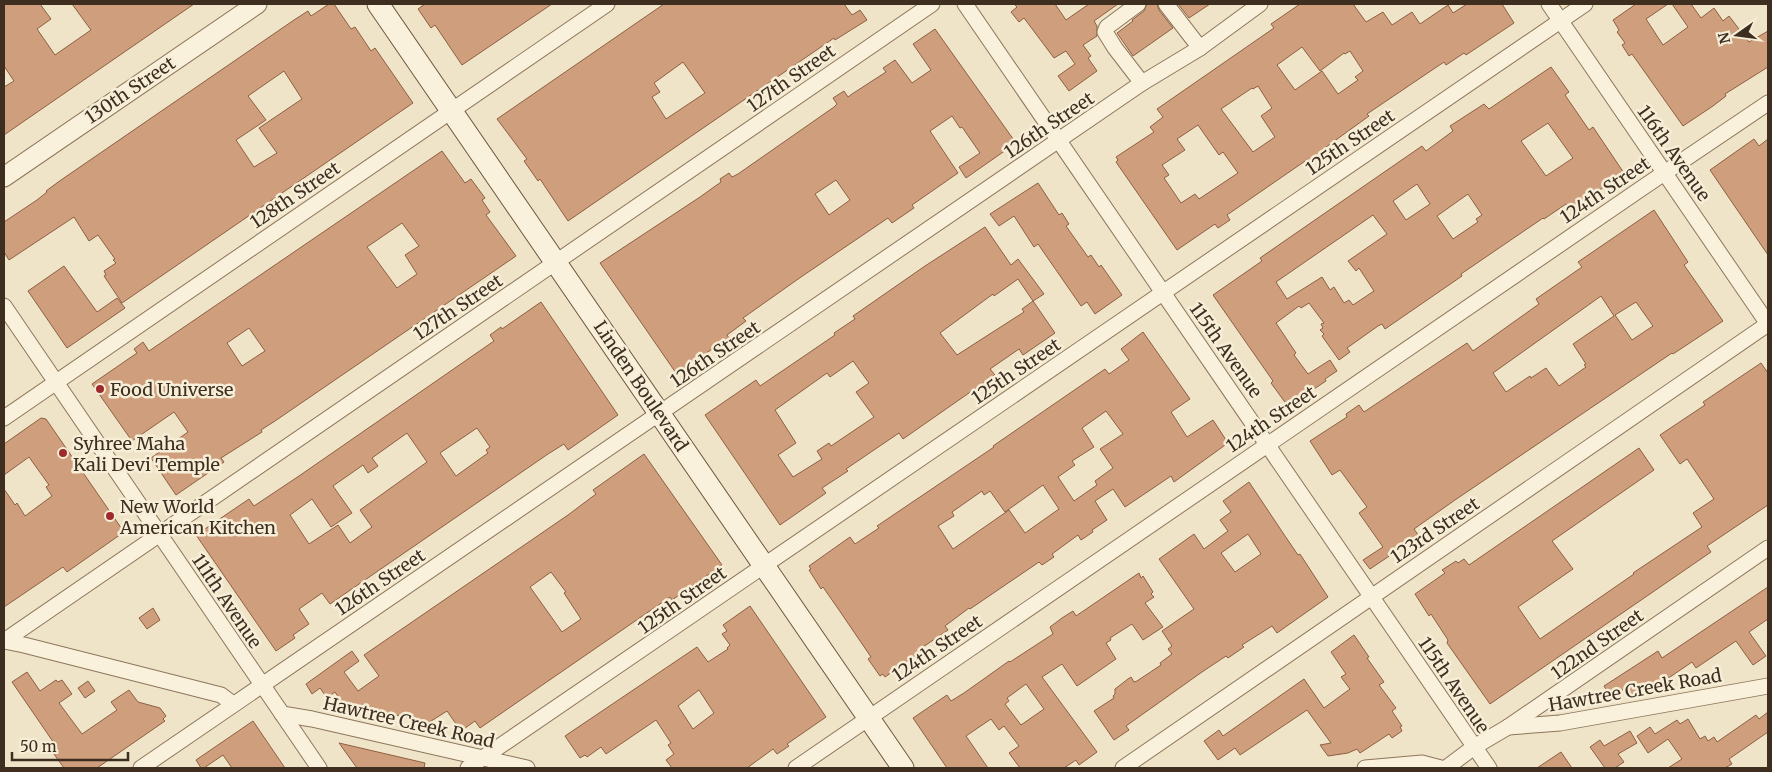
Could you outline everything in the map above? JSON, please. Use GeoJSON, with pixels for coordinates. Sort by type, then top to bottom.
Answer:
{"type":"FeatureCollection","features":[{"type":"Feature","properties":{"kind":"main road","name":"Linden Boulevard"},"geometry":{"type":"LineString","coordinates":[[378,4],[903,768]]}},
{"type":"Feature","properties":{"kind":"street","name":"130th Street"},"geometry":{"type":"LineString","coordinates":[[4,177],[257,4]]}},
{"type":"Feature","properties":{"kind":"street","name":"128th Street"},"geometry":{"type":"LineString","coordinates":[[4,418],[607,4]]}},
{"type":"Feature","properties":{"kind":"street","name":"127th Street"},"geometry":{"type":"LineString","coordinates":[[4,641],[932,4]]}},
{"type":"Feature","properties":{"kind":"street","name":"115th Avenue"},"geometry":{"type":"LineString","coordinates":[[965,4],[1489,768]]}},
{"type":"Feature","properties":{"kind":"street"},"geometry":{"type":"LineString","coordinates":[[1138,4],[1107,27],[1105,32],[1142,83]]}},
{"type":"Feature","properties":{"kind":"street"},"geometry":{"type":"LineString","coordinates":[[1166,4],[1200,48]]}},
{"type":"Feature","properties":{"kind":"street","name":"126th Street"},"geometry":{"type":"LineString","coordinates":[[141,768],[1142,83],[1200,48],[1260,4]]}},
{"type":"Feature","properties":{"kind":"street","name":"116th Avenue"},"geometry":{"type":"LineString","coordinates":[[1549,4],[1768,324]]}},
{"type":"Feature","properties":{"kind":"street","name":"125th Street"},"geometry":{"type":"LineString","coordinates":[[468,768],[484,759],[1585,4]]}},
{"type":"Feature","properties":{"kind":"street","name":"124th Street"},"geometry":{"type":"LineString","coordinates":[[796,768],[1664,172],[1768,103]]}},
{"type":"Feature","properties":{"kind":"street","name":"111th Avenue"},"geometry":{"type":"LineString","coordinates":[[4,306],[319,768]]}},
{"type":"Feature","properties":{"kind":"street","name":"123rd Street"},"geometry":{"type":"LineString","coordinates":[[1123,768],[1768,324]]}},
{"type":"Feature","properties":{"kind":"street","name":"122nd Street"},"geometry":{"type":"LineString","coordinates":[[1446,768],[1474,746],[1508,727],[1768,548]]}},
{"type":"Feature","properties":{"kind":"street"},"geometry":{"type":"LineString","coordinates":[[4,641],[221,695],[233,704]]}},
{"type":"Feature","properties":{"kind":"street","name":"Hawtree Creek Road"},"geometry":{"type":"LineString","coordinates":[[1508,727],[1560,723],[1768,686]]}},
{"type":"Feature","properties":{"kind":"street","name":"Hawtree Creek Road"},"geometry":{"type":"LineString","coordinates":[[282,714],[526,768]]}},
{"type":"Feature","properties":{"kind":"street"},"geometry":{"type":"LineString","coordinates":[[1365,768],[1422,763],[1441,768]]}},
{"type":"Feature","properties":{"kind":"building"},"geometry":{"type":"Polygon","coordinates":[[[4,4],[40,4],[51,19],[37,29],[55,55],[91,30],[72,4],[194,4],[4,135],[4,87],[14,81],[4,66],[4,4]]]}},
{"type":"Feature","properties":{"kind":"building"},"geometry":{"type":"Polygon","coordinates":[[[329,4],[334,4],[351,29],[355,27],[371,51],[375,48],[413,103],[122,303],[104,276],[106,275],[104,271],[116,263],[113,260],[115,259],[98,235],[89,241],[74,217],[9,260],[4,252],[4,222],[37,200],[61,180],[294,20],[308,11],[311,16],[329,4]],[[284,71],[248,96],[266,120],[236,140],[254,167],[277,153],[259,128],[302,99],[284,71]]]}},
{"type":"Feature","properties":{"kind":"building"},"geometry":{"type":"Polygon","coordinates":[[[425,4],[552,4],[462,65],[435,25],[431,28],[418,9],[425,4]]]}},
{"type":"Feature","properties":{"kind":"building"},"geometry":{"type":"Polygon","coordinates":[[[664,4],[844,4],[852,15],[860,10],[867,20],[835,40],[834,38],[568,221],[540,179],[538,181],[524,161],[527,159],[497,119],[664,4]],[[683,62],[654,83],[660,92],[652,97],[666,119],[705,93],[683,62]]]}},
{"type":"Feature","properties":{"kind":"building"},"geometry":{"type":"Polygon","coordinates":[[[1014,4],[1055,4],[1066,20],[1089,4],[1118,4],[1094,21],[1097,26],[1097,36],[1083,45],[1091,56],[1088,58],[1097,71],[1069,91],[1058,76],[1075,64],[1066,51],[1054,58],[1024,18],[1019,22],[1011,12],[1017,7],[1014,4]]]}},
{"type":"Feature","properties":{"kind":"building"},"geometry":{"type":"Polygon","coordinates":[[[1147,4],[1157,4],[1159,10],[1173,28],[1133,56],[1117,33],[1144,11],[1147,4]]]}},
{"type":"Feature","properties":{"kind":"building"},"geometry":{"type":"Polygon","coordinates":[[[1178,4],[1210,4],[1189,18],[1178,4]]]}},
{"type":"Feature","properties":{"kind":"building"},"geometry":{"type":"Polygon","coordinates":[[[1300,4],[1353,4],[1366,22],[1383,12],[1392,25],[1412,12],[1420,24],[1448,5],[1453,13],[1467,4],[1502,4],[1514,23],[1466,55],[1464,53],[1446,65],[1444,62],[1367,114],[1369,116],[1322,150],[1324,154],[1310,163],[1308,159],[1227,215],[1230,220],[1218,228],[1215,224],[1177,250],[1116,162],[1118,160],[1116,157],[1154,132],[1150,127],[1163,117],[1157,109],[1274,28],[1271,24],[1300,4]],[[1302,47],[1277,65],[1295,90],[1322,71],[1338,94],[1358,80],[1355,77],[1363,71],[1350,51],[1344,53],[1320,71],[1302,47]],[[1258,86],[1221,109],[1253,152],[1275,137],[1261,116],[1272,108],[1258,86]],[[1198,125],[1177,139],[1185,150],[1162,165],[1169,175],[1164,178],[1181,203],[1195,194],[1199,199],[1238,173],[1223,152],[1219,155],[1198,125]]]}},
{"type":"Feature","properties":{"kind":"building"},"geometry":{"type":"Polygon","coordinates":[[[1636,4],[1668,4],[1646,19],[1663,45],[1688,27],[1672,4],[1691,4],[1701,18],[1714,8],[1723,21],[1729,16],[1749,42],[1768,31],[1768,67],[1725,94],[1726,96],[1713,106],[1683,126],[1632,54],[1629,56],[1622,45],[1625,43],[1617,32],[1619,30],[1613,20],[1636,4]]]}},
{"type":"Feature","properties":{"kind":"building"},"geometry":{"type":"Polygon","coordinates":[[[935,29],[1016,143],[966,178],[959,167],[980,153],[952,116],[930,131],[958,173],[912,205],[914,208],[892,223],[888,218],[743,318],[746,321],[727,335],[729,338],[676,373],[600,263],[700,197],[721,182],[720,179],[729,173],[732,177],[738,174],[834,107],[837,104],[833,98],[844,91],[848,97],[886,72],[883,68],[895,60],[912,83],[931,70],[913,44],[935,29]],[[836,180],[815,194],[829,215],[850,200],[836,180]]]}},
{"type":"Feature","properties":{"kind":"building"},"geometry":{"type":"Polygon","coordinates":[[[1551,67],[1569,92],[1565,95],[1589,130],[1593,127],[1624,173],[1571,210],[1566,204],[1543,218],[1385,329],[1382,324],[1378,326],[1347,348],[1350,352],[1339,360],[1322,336],[1324,334],[1320,330],[1323,328],[1321,324],[1324,323],[1309,303],[1301,308],[1299,306],[1276,323],[1296,353],[1294,355],[1308,374],[1330,360],[1337,371],[1325,379],[1326,381],[1287,405],[1271,383],[1273,381],[1213,295],[1262,261],[1260,258],[1422,146],[1426,151],[1453,131],[1450,126],[1484,104],[1489,109],[1551,67]],[[1548,123],[1521,141],[1546,176],[1573,158],[1548,123]],[[1417,184],[1393,201],[1406,220],[1430,204],[1417,184]],[[1468,194],[1437,216],[1453,239],[1478,222],[1476,219],[1482,215],[1468,194]],[[1373,215],[1276,282],[1287,299],[1322,277],[1330,290],[1334,287],[1344,303],[1349,300],[1353,305],[1374,291],[1359,268],[1356,271],[1348,261],[1387,234],[1373,215]]]}},
{"type":"Feature","properties":{"kind":"building"},"geometry":{"type":"Polygon","coordinates":[[[1754,139],[1759,146],[1768,139],[1768,255],[1710,170],[1754,139]]]}},
{"type":"Feature","properties":{"kind":"building"},"geometry":{"type":"Polygon","coordinates":[[[442,151],[465,183],[471,179],[485,198],[482,200],[490,212],[486,215],[516,256],[261,430],[262,432],[221,458],[224,462],[176,495],[151,458],[188,432],[174,412],[132,441],[92,384],[137,353],[134,349],[143,342],[149,351],[442,151]],[[402,223],[367,247],[397,288],[417,274],[405,255],[419,246],[402,223]],[[249,328],[227,343],[242,366],[265,351],[249,328]]]}},
{"type":"Feature","properties":{"kind":"building"},"geometry":{"type":"Polygon","coordinates":[[[1038,183],[1059,215],[1062,213],[1069,224],[1066,226],[1088,257],[1091,255],[1099,267],[1101,265],[1122,295],[1095,314],[1087,302],[1081,306],[1038,244],[1034,247],[1014,216],[999,226],[990,214],[1038,183]]]}},
{"type":"Feature","properties":{"kind":"building"},"geometry":{"type":"Polygon","coordinates":[[[1654,210],[1688,262],[1684,265],[1723,321],[1672,353],[1455,500],[1414,529],[1419,536],[1370,569],[1363,560],[1383,547],[1359,513],[1367,507],[1340,470],[1332,475],[1310,441],[1347,417],[1346,414],[1359,405],[1364,412],[1467,343],[1473,351],[1539,304],[1536,299],[1582,267],[1578,262],[1654,210]],[[1601,296],[1493,373],[1506,392],[1546,368],[1559,386],[1586,367],[1573,344],[1614,316],[1601,296]],[[1636,302],[1615,315],[1632,340],[1653,326],[1636,302]]]}},
{"type":"Feature","properties":{"kind":"building"},"geometry":{"type":"Polygon","coordinates":[[[985,227],[1011,265],[1018,259],[1044,294],[1033,301],[1055,333],[1023,355],[1019,349],[990,369],[995,375],[903,439],[899,433],[846,469],[848,471],[822,488],[826,493],[780,525],[705,415],[756,380],[760,386],[835,335],[834,333],[855,319],[853,316],[985,227]],[[1018,279],[994,296],[993,294],[940,333],[957,355],[1024,312],[1022,309],[1033,301],[1018,279]],[[853,361],[830,377],[827,373],[775,410],[796,443],[778,455],[793,477],[822,459],[817,451],[829,443],[831,446],[874,417],[856,392],[869,383],[853,361]]]}},
{"type":"Feature","properties":{"kind":"building"},"geometry":{"type":"Polygon","coordinates":[[[64,266],[97,312],[117,298],[125,308],[67,348],[28,291],[64,266]]]}},
{"type":"Feature","properties":{"kind":"building"},"geometry":{"type":"Polygon","coordinates":[[[541,302],[618,415],[568,450],[564,444],[548,454],[330,604],[322,593],[299,609],[309,624],[293,635],[295,638],[276,651],[196,535],[249,499],[254,506],[299,476],[494,341],[490,335],[501,327],[502,329],[541,302]],[[477,428],[440,453],[456,476],[488,453],[486,450],[490,447],[477,428]],[[407,433],[372,458],[378,466],[368,473],[363,465],[333,486],[352,513],[331,527],[312,499],[290,515],[309,544],[338,525],[350,543],[372,527],[360,510],[427,462],[407,433]]]}},
{"type":"Feature","properties":{"kind":"building"},"geometry":{"type":"Polygon","coordinates":[[[1143,332],[1190,399],[1171,412],[1187,437],[1213,420],[1228,443],[1174,482],[1171,476],[1125,507],[1113,489],[1095,501],[1107,520],[1092,530],[1093,532],[1081,540],[1078,535],[1052,554],[1054,557],[1042,565],[1039,562],[969,608],[945,626],[948,630],[920,649],[921,651],[916,655],[885,677],[883,674],[880,676],[868,659],[871,657],[823,587],[821,589],[809,570],[811,569],[809,566],[850,537],[855,544],[879,528],[877,526],[1105,369],[1109,374],[1129,360],[1121,349],[1143,332]],[[1106,411],[1082,428],[1094,447],[1072,461],[1075,465],[1058,477],[1074,501],[1097,485],[1095,481],[1113,468],[1100,449],[1123,434],[1106,411]],[[1043,485],[1005,512],[990,491],[984,495],[982,491],[952,512],[954,516],[938,526],[953,549],[1009,510],[1025,533],[1059,509],[1043,485]]]}},
{"type":"Feature","properties":{"kind":"building"},"geometry":{"type":"Polygon","coordinates":[[[1761,363],[1768,373],[1768,505],[1707,546],[1711,552],[1490,704],[1447,643],[1448,640],[1431,614],[1429,616],[1415,594],[1445,573],[1442,570],[1456,561],[1458,563],[1464,559],[1469,565],[1639,448],[1654,470],[1552,541],[1573,569],[1518,607],[1540,639],[1702,527],[1693,513],[1714,499],[1687,459],[1680,464],[1660,435],[1705,405],[1703,402],[1761,363]]]}},
{"type":"Feature","properties":{"kind":"building"},"geometry":{"type":"Polygon","coordinates":[[[41,418],[46,419],[124,532],[67,572],[63,567],[4,607],[4,489],[15,505],[17,503],[25,516],[52,496],[46,487],[49,485],[29,457],[4,475],[4,444],[41,418]]]}},
{"type":"Feature","properties":{"kind":"building"},"geometry":{"type":"Polygon","coordinates":[[[644,454],[722,565],[672,600],[670,597],[480,728],[475,721],[461,731],[447,711],[428,723],[341,701],[335,692],[327,698],[320,688],[312,694],[306,684],[352,651],[359,661],[344,672],[358,691],[379,676],[364,655],[568,515],[596,494],[593,490],[644,454]],[[551,572],[530,587],[562,632],[581,619],[564,593],[566,592],[551,572]]]}},
{"type":"Feature","properties":{"kind":"building"},"geometry":{"type":"Polygon","coordinates":[[[1249,482],[1328,597],[1277,633],[1272,626],[1242,645],[1244,647],[1202,672],[1126,726],[1129,730],[1114,740],[1094,711],[1114,698],[1115,689],[1128,679],[1131,677],[1134,682],[1137,681],[1161,665],[1160,663],[1172,654],[1168,649],[1172,646],[1162,631],[1194,609],[1159,559],[1194,534],[1204,549],[1228,531],[1220,520],[1231,512],[1223,501],[1249,482]],[[1248,534],[1221,553],[1235,572],[1261,554],[1248,534]]]}},
{"type":"Feature","properties":{"kind":"building"},"geometry":{"type":"Polygon","coordinates":[[[1139,573],[1153,592],[1151,594],[1154,597],[1145,603],[1163,627],[1143,640],[1132,624],[1110,638],[1111,640],[1106,643],[1116,659],[1077,686],[1062,664],[1042,677],[1097,752],[1079,765],[1076,760],[1064,768],[1020,768],[1009,753],[1019,746],[1004,726],[999,730],[991,719],[966,736],[988,768],[947,768],[913,718],[947,695],[951,701],[964,693],[1009,661],[1053,634],[1050,627],[1062,618],[1073,611],[1076,616],[1139,573]],[[1026,684],[1007,698],[1009,701],[1005,704],[1021,725],[1044,709],[1026,684]]]}},
{"type":"Feature","properties":{"kind":"building"},"geometry":{"type":"Polygon","coordinates":[[[1768,587],[1768,619],[1749,632],[1766,656],[1753,665],[1736,641],[1696,668],[1692,662],[1651,690],[1629,695],[1624,689],[1611,697],[1604,686],[1658,651],[1662,658],[1768,587]]]}},
{"type":"Feature","properties":{"kind":"building"},"geometry":{"type":"Polygon","coordinates":[[[750,606],[826,717],[787,744],[789,746],[777,754],[773,749],[747,768],[672,768],[666,760],[674,754],[668,745],[671,743],[656,720],[606,754],[601,747],[587,757],[585,755],[580,758],[565,736],[697,647],[708,662],[728,649],[730,645],[722,634],[727,631],[723,625],[750,606]],[[699,690],[678,706],[693,729],[714,713],[699,690]]]}},
{"type":"Feature","properties":{"kind":"building"},"geometry":{"type":"Polygon","coordinates":[[[153,608],[160,620],[147,629],[139,618],[153,608]]]}},
{"type":"Feature","properties":{"kind":"building"},"geometry":{"type":"Polygon","coordinates":[[[1354,635],[1384,682],[1379,685],[1396,708],[1392,711],[1402,726],[1400,727],[1402,731],[1392,738],[1389,734],[1360,753],[1357,749],[1348,753],[1328,756],[1320,745],[1331,743],[1307,710],[1240,755],[1235,748],[1218,760],[1204,741],[1219,730],[1223,736],[1304,679],[1324,708],[1350,689],[1341,677],[1346,674],[1331,652],[1354,635]]]}},
{"type":"Feature","properties":{"kind":"building"},"geometry":{"type":"Polygon","coordinates":[[[27,672],[40,691],[56,680],[58,682],[62,680],[72,694],[59,703],[82,734],[117,710],[111,702],[129,690],[138,702],[160,708],[166,716],[163,719],[165,721],[97,768],[64,768],[51,750],[56,746],[12,682],[27,672]]]}},
{"type":"Feature","properties":{"kind":"building"},"geometry":{"type":"Polygon","coordinates":[[[88,681],[95,691],[85,698],[78,688],[88,681]]]}},
{"type":"Feature","properties":{"kind":"building"},"geometry":{"type":"Polygon","coordinates":[[[1768,712],[1768,732],[1729,759],[1732,764],[1725,768],[1668,768],[1682,759],[1668,739],[1648,753],[1637,736],[1650,727],[1655,734],[1677,720],[1680,724],[1688,719],[1700,739],[1705,736],[1708,741],[1714,737],[1717,742],[1756,715],[1759,719],[1768,712]]]}},
{"type":"Feature","properties":{"kind":"building"},"geometry":{"type":"Polygon","coordinates":[[[253,721],[285,768],[232,768],[223,755],[204,768],[201,768],[196,760],[253,721]]]}},
{"type":"Feature","properties":{"kind":"building"},"geometry":{"type":"Polygon","coordinates":[[[1630,731],[1637,743],[1618,754],[1624,762],[1615,768],[1605,768],[1590,747],[1600,740],[1604,746],[1630,731]]]}},
{"type":"Feature","properties":{"kind":"building"},"geometry":{"type":"Polygon","coordinates":[[[339,743],[425,763],[424,768],[357,768],[339,743]]]}},
{"type":"Feature","properties":{"kind":"building"},"geometry":{"type":"Polygon","coordinates":[[[1561,752],[1572,768],[1537,768],[1561,752]]]}},
{"type":"Feature","properties":{"kind":"place","name":"Food Universe"},"geometry":{"type":"Point","coordinates":[100,389]}},
{"type":"Feature","properties":{"kind":"place","name":"Syhree Maha Kali Devi Temple"},"geometry":{"type":"Point","coordinates":[63,453]}},
{"type":"Feature","properties":{"kind":"place","name":"New World American Kitchen"},"geometry":{"type":"Point","coordinates":[110,516]}}]}
